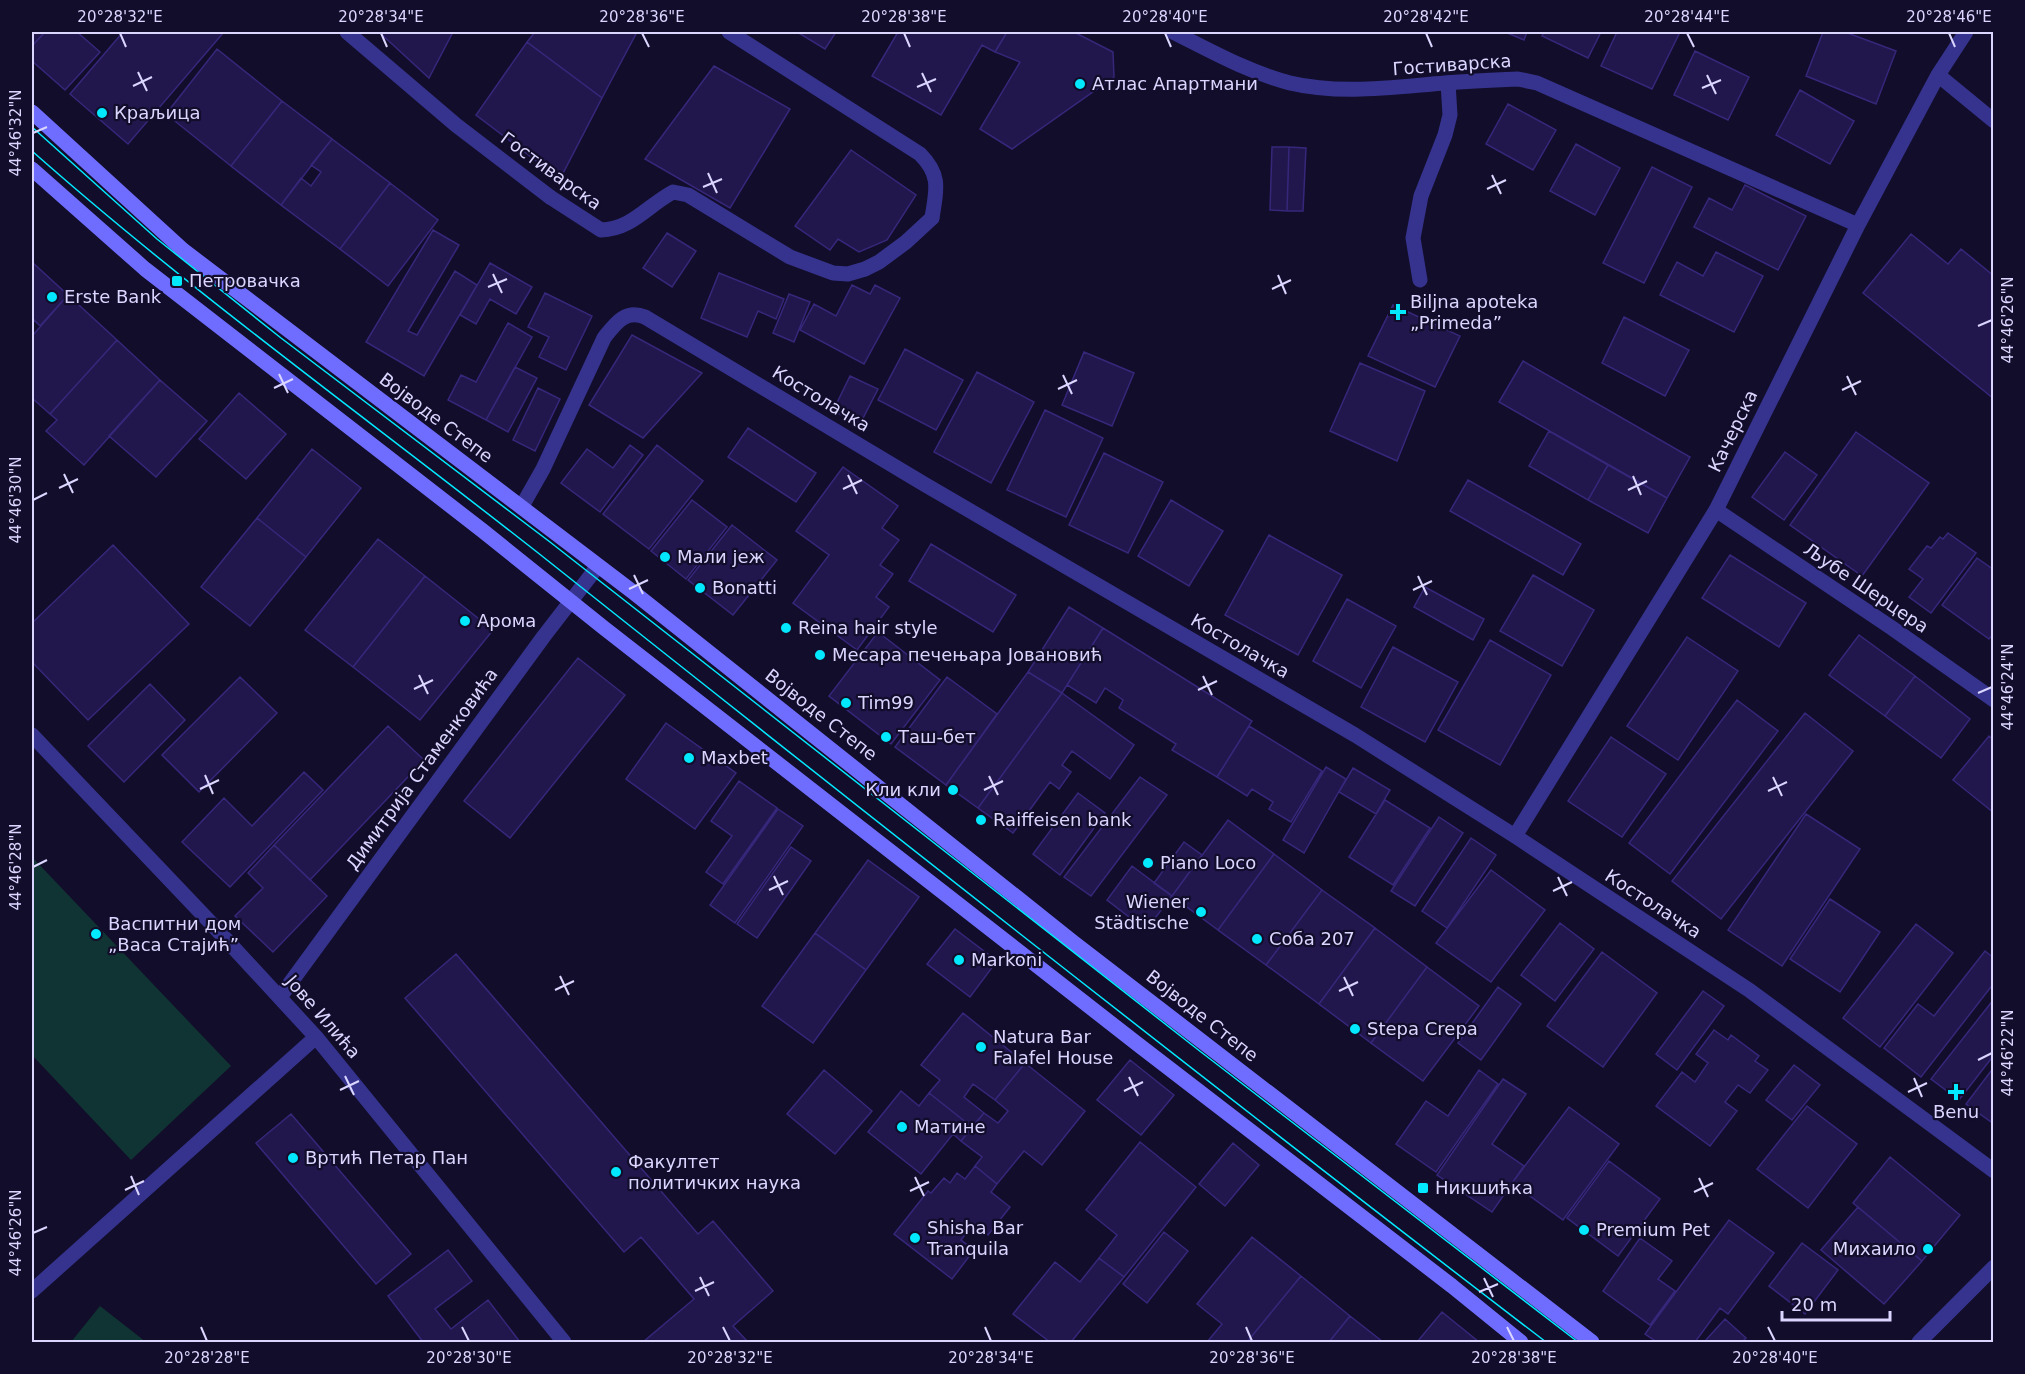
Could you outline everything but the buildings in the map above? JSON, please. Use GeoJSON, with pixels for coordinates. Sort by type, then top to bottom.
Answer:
{"type":"FeatureCollection","features":[{"type":"Feature","properties":{"kind":"main road","name":"Војводе Степе"},"geometry":{"type":"LineString","coordinates":[[32,112],[183,250],[522,506],[809,730],[1073,942],[1592,1342]]}},
{"type":"Feature","properties":{"kind":"main road"},"geometry":{"type":"LineString","coordinates":[[32,170],[145,268],[1521,1342]]}},
{"type":"Feature","properties":{"kind":"street","name":"Гостиварска"},"geometry":{"type":"LineString","coordinates":[[347,32],[456,125],[550,197],[601,230],[626,225],[673,192],[688,195],[790,257],[833,273],[848,274],[879,262],[906,242],[932,218],[937,198],[936,184],[932,170],[920,154],[729,32]]}},
{"type":"Feature","properties":{"kind":"street","name":"Гостиварска"},"geometry":{"type":"LineString","coordinates":[[1173,32],[1234,63],[1291,83],[1332,89],[1385,88],[1518,79],[1537,83],[1858,225]]}},
{"type":"Feature","properties":{"kind":"street","name":"Качерска"},"geometry":{"type":"LineString","coordinates":[[1515,836],[1716,510],[1858,225],[1938,75],[1966,32]]}},
{"type":"Feature","properties":{"kind":"street"},"geometry":{"type":"LineString","coordinates":[[1938,75],[1994,121]]}},
{"type":"Feature","properties":{"kind":"street"},"geometry":{"type":"LineString","coordinates":[[1420,280],[1413,238],[1421,196],[1445,135],[1450,115],[1448,83]]}},
{"type":"Feature","properties":{"kind":"street","name":"Костолачка"},"geometry":{"type":"LineString","coordinates":[[522,506],[543,469],[604,338],[616,322],[628,315],[637,314],[1355,735],[1515,836],[1749,990],[1994,1171]]}},
{"type":"Feature","properties":{"kind":"street","name":"Љубе Шерцера"},"geometry":{"type":"LineString","coordinates":[[1716,510],[1892,628],[1994,700]]}},
{"type":"Feature","properties":{"kind":"street","name":"Димитрија Стаменковића"},"geometry":{"type":"LineString","coordinates":[[280,997],[598,566]]}},
{"type":"Feature","properties":{"kind":"street","name":"Јове Илића"},"geometry":{"type":"LineString","coordinates":[[32,735],[316,1037],[564,1342]]}},
{"type":"Feature","properties":{"kind":"street"},"geometry":{"type":"LineString","coordinates":[[32,1291],[316,1037]]}},
{"type":"Feature","properties":{"kind":"street"},"geometry":{"type":"LineString","coordinates":[[1919,1342],[1994,1267]]}},
{"type":"Feature","properties":{"kind":"green space"},"geometry":{"type":"Polygon","coordinates":[[[32,857],[231,1066],[131,1160],[32,1055],[32,857]]]}},
{"type":"Feature","properties":{"kind":"green space"},"geometry":{"type":"Polygon","coordinates":[[[100,1306],[146,1342],[71,1342],[100,1306]]]}},
{"type":"Feature","properties":{"kind":"tram line"},"geometry":{"type":"LineString","coordinates":[[32,127],[157,239],[281,338],[550,542],[1201,1052],[1578,1342]]}},
{"type":"Feature","properties":{"kind":"tram line"},"geometry":{"type":"LineString","coordinates":[[32,151],[157,257],[547,560],[1170,1051],[1546,1342]]}},
{"type":"Feature","properties":{"kind":"place","name":"Атлас Апартмани"},"geometry":{"type":"Point","coordinates":[1080,84]}},
{"type":"Feature","properties":{"kind":"place","name":"Краљица"},"geometry":{"type":"Point","coordinates":[102,113]}},
{"type":"Feature","properties":{"kind":"place","name":"Петровачка"},"geometry":{"type":"Point","coordinates":[177,281]}},
{"type":"Feature","properties":{"kind":"place","name":"Erste Bank"},"geometry":{"type":"Point","coordinates":[52,297]}},
{"type":"Feature","properties":{"kind":"place","name":"Biljna apoteka „Primeda”"},"geometry":{"type":"Point","coordinates":[1398,312]}},
{"type":"Feature","properties":{"kind":"place","name":"Мали јеж"},"geometry":{"type":"Point","coordinates":[665,557]}},
{"type":"Feature","properties":{"kind":"place","name":"Bonatti"},"geometry":{"type":"Point","coordinates":[700,588]}},
{"type":"Feature","properties":{"kind":"place","name":"Арома"},"geometry":{"type":"Point","coordinates":[465,621]}},
{"type":"Feature","properties":{"kind":"place","name":"Reina hair style"},"geometry":{"type":"Point","coordinates":[786,628]}},
{"type":"Feature","properties":{"kind":"place","name":"Месара печењара Јовановић"},"geometry":{"type":"Point","coordinates":[820,655]}},
{"type":"Feature","properties":{"kind":"place","name":"Tim99"},"geometry":{"type":"Point","coordinates":[846,703]}},
{"type":"Feature","properties":{"kind":"place","name":"Таш-бет"},"geometry":{"type":"Point","coordinates":[886,737]}},
{"type":"Feature","properties":{"kind":"place","name":"Maxbet"},"geometry":{"type":"Point","coordinates":[689,758]}},
{"type":"Feature","properties":{"kind":"place","name":"Кли кли"},"geometry":{"type":"Point","coordinates":[953,790]}},
{"type":"Feature","properties":{"kind":"place","name":"Raiffeisen bank"},"geometry":{"type":"Point","coordinates":[981,820]}},
{"type":"Feature","properties":{"kind":"place","name":"Piano Loco"},"geometry":{"type":"Point","coordinates":[1148,863]}},
{"type":"Feature","properties":{"kind":"place","name":"Wiener Städtische"},"geometry":{"type":"Point","coordinates":[1201,912]}},
{"type":"Feature","properties":{"kind":"place","name":"Васпитни дом „Васа Стајић”"},"geometry":{"type":"Point","coordinates":[96,934]}},
{"type":"Feature","properties":{"kind":"place","name":"Соба 207"},"geometry":{"type":"Point","coordinates":[1257,939]}},
{"type":"Feature","properties":{"kind":"place","name":"Markoni"},"geometry":{"type":"Point","coordinates":[959,960]}},
{"type":"Feature","properties":{"kind":"place","name":"Stepa Crepa"},"geometry":{"type":"Point","coordinates":[1355,1029]}},
{"type":"Feature","properties":{"kind":"place","name":"Natura Bar Falafel House"},"geometry":{"type":"Point","coordinates":[981,1047]}},
{"type":"Feature","properties":{"kind":"place","name":"Benu"},"geometry":{"type":"Point","coordinates":[1956,1092]}},
{"type":"Feature","properties":{"kind":"place","name":"Матине"},"geometry":{"type":"Point","coordinates":[902,1127]}},
{"type":"Feature","properties":{"kind":"place","name":"Вртић Петар Пан"},"geometry":{"type":"Point","coordinates":[293,1158]}},
{"type":"Feature","properties":{"kind":"place","name":"Факултет политичких наука"},"geometry":{"type":"Point","coordinates":[616,1172]}},
{"type":"Feature","properties":{"kind":"place","name":"Никшићка"},"geometry":{"type":"Point","coordinates":[1423,1188]}},
{"type":"Feature","properties":{"kind":"place","name":"Premium Pet"},"geometry":{"type":"Point","coordinates":[1584,1230]}},
{"type":"Feature","properties":{"kind":"place","name":"Shisha Bar Tranquila"},"geometry":{"type":"Point","coordinates":[915,1238]}},
{"type":"Feature","properties":{"kind":"place","name":"Михаило"},"geometry":{"type":"Point","coordinates":[1928,1249]}}]}
